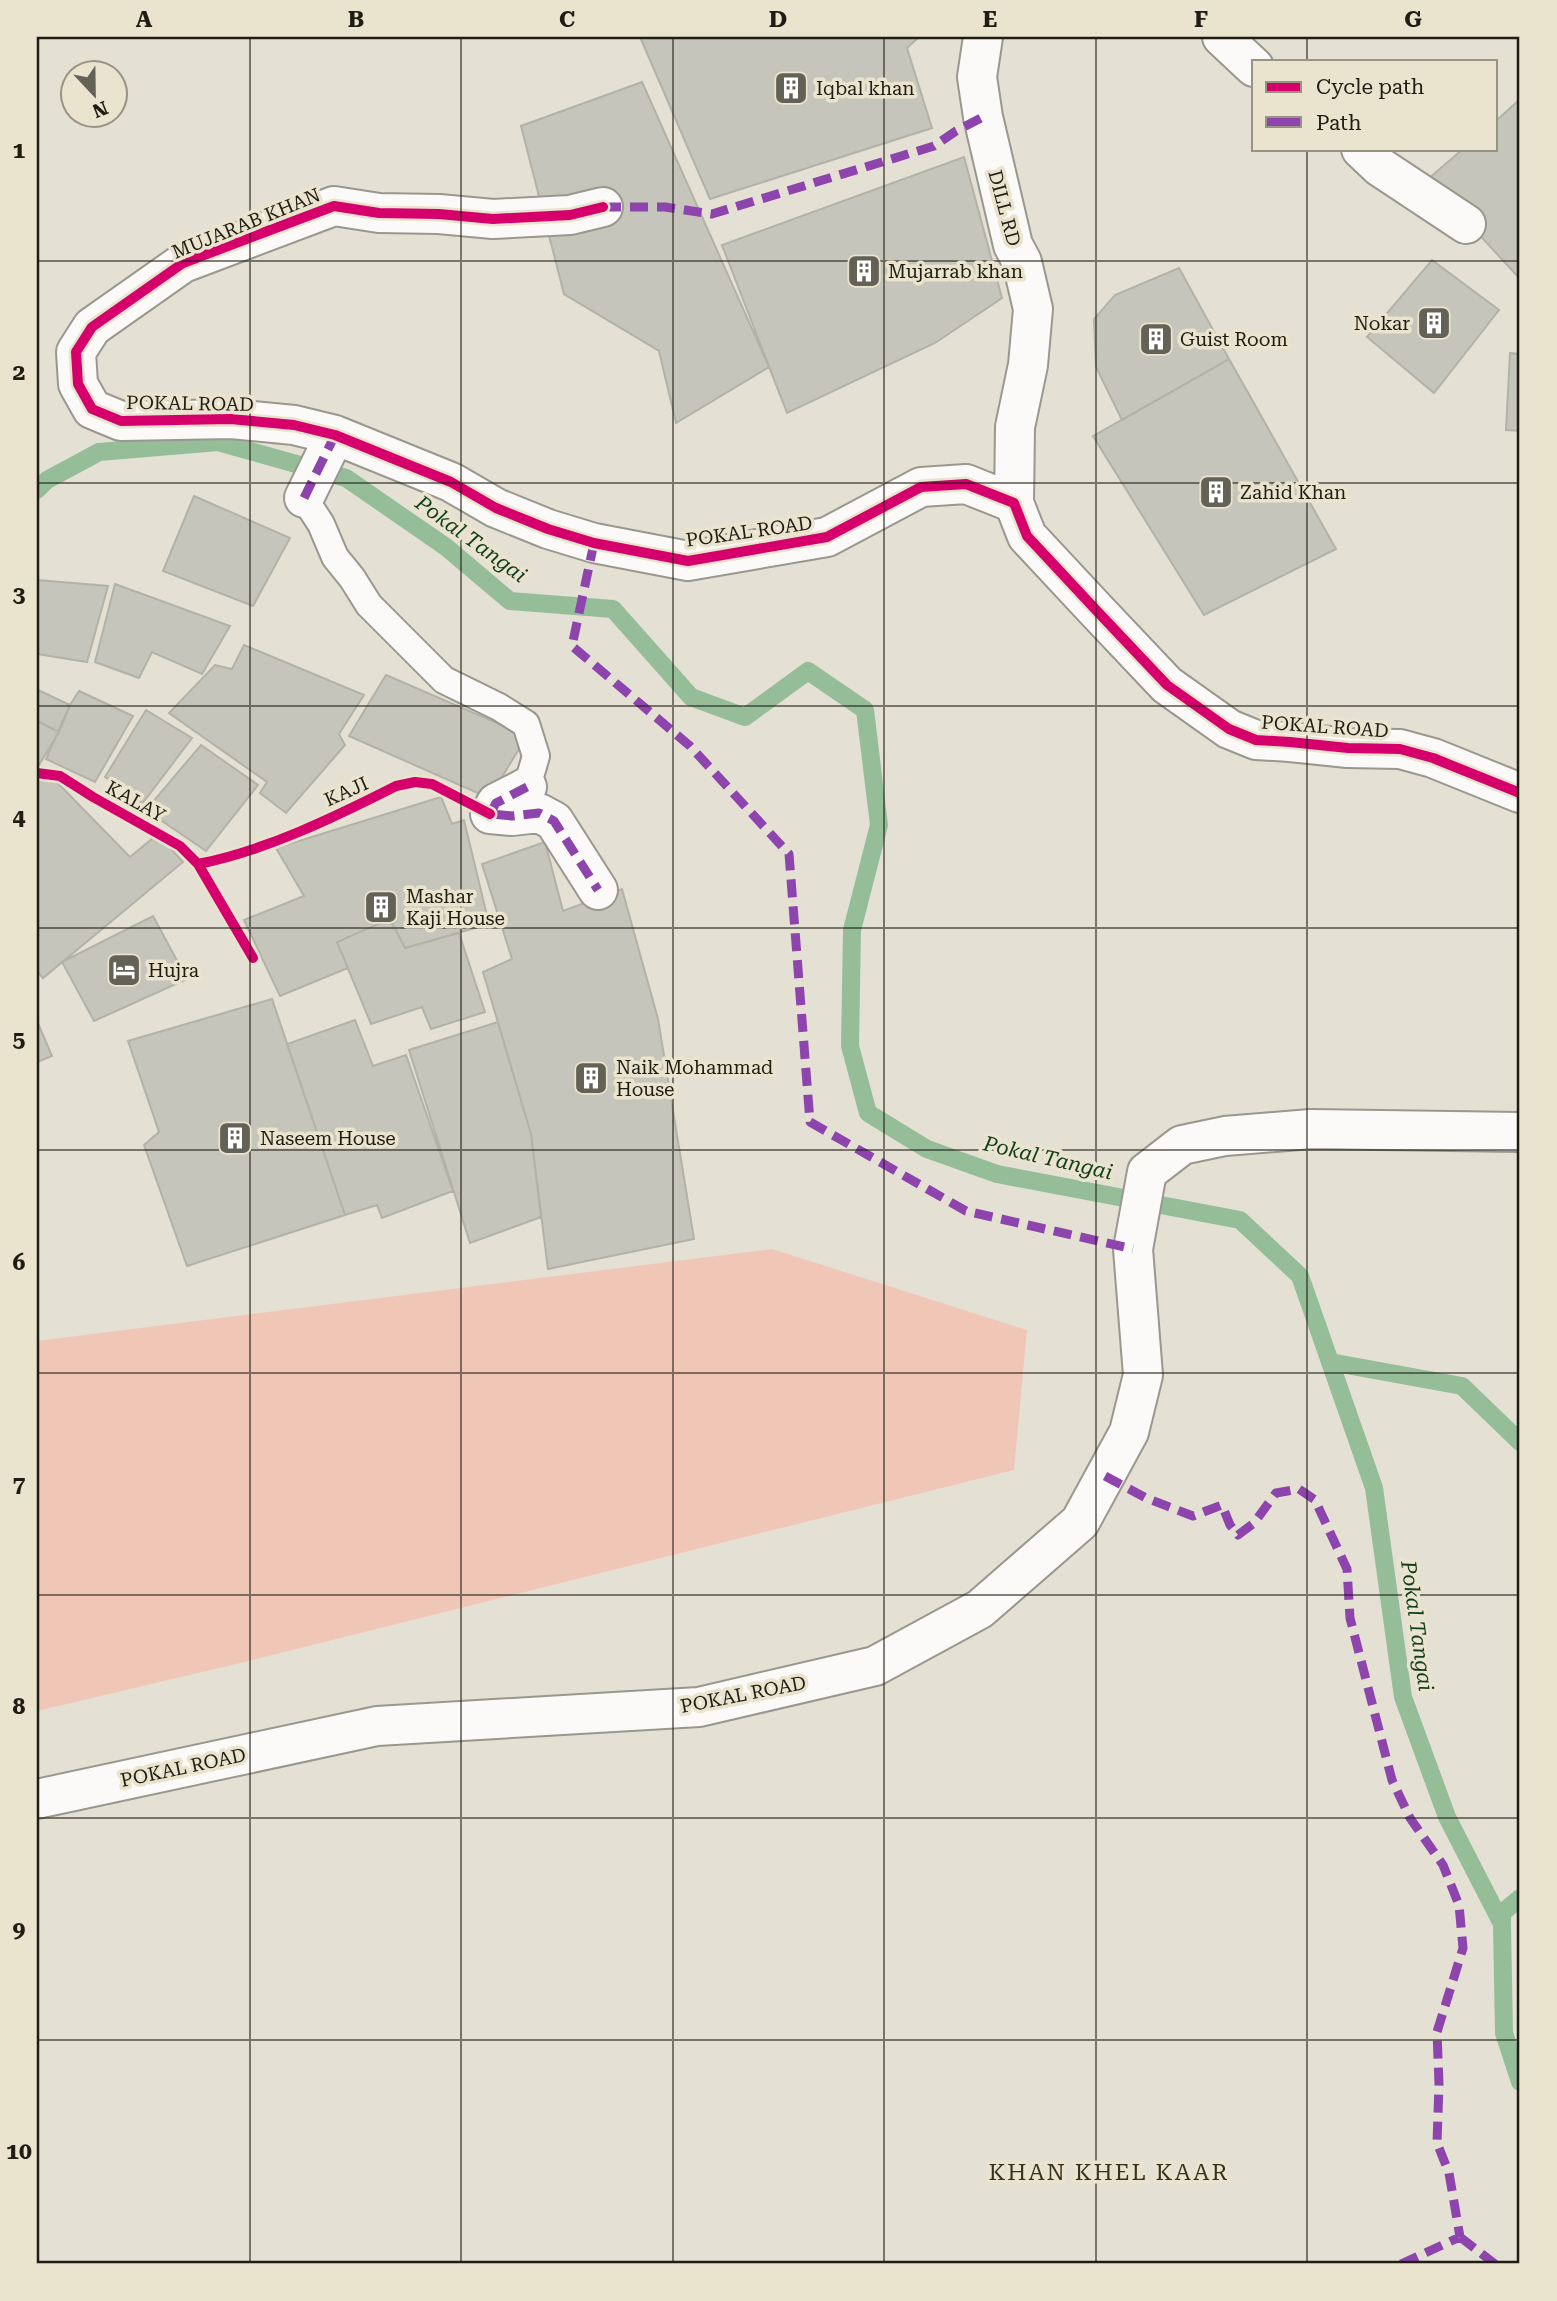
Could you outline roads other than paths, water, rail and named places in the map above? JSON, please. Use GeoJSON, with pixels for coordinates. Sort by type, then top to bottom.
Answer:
{"type":"FeatureCollection","features":[{"type":"Feature","properties":{"kind":"street","name":"DILL RD"},"geometry":{"type":"LineString","coordinates":[[983,37],[977,77],[983,117],[1013,245],[1022,262],[1033,309],[1028,365],[1015,428],[1014,503]]}},
{"type":"Feature","properties":{"kind":"street"},"geometry":{"type":"LineString","coordinates":[[1222,37],[1252,65]]}},
{"type":"Feature","properties":{"kind":"street"},"geometry":{"type":"LineString","coordinates":[[1362,150],[1380,167],[1466,224]]}},
{"type":"Feature","properties":{"kind":"street","name":"MUJARAB KHAN"},"geometry":{"type":"LineString","coordinates":[[92,409],[78,384],[76,352],[92,327],[183,263],[334,206],[379,214],[439,214],[493,219],[570,215],[603,207]]}},
{"type":"Feature","properties":{"kind":"street","name":"POKAL ROAD"},"geometry":{"type":"LineString","coordinates":[[92,409],[121,421],[231,419],[294,425],[335,435],[451,482],[496,508],[548,529],[594,543],[688,561],[827,537],[920,486],[966,484],[1014,503],[1027,536],[1105,620],[1167,685],[1229,729],[1256,740],[1348,748],[1401,749],[1433,758],[1520,793]]}},
{"type":"Feature","properties":{"kind":"street"},"geometry":{"type":"LineString","coordinates":[[304,498],[335,435]]}},
{"type":"Feature","properties":{"kind":"street"},"geometry":{"type":"LineString","coordinates":[[527,787],[496,803],[490,814],[512,816],[539,813],[554,821],[598,890]]}},
{"type":"Feature","properties":{"kind":"street","name":"POKAL ROAD"},"geometry":{"type":"LineString","coordinates":[[37,1799],[377,1726],[699,1707],[875,1666],[980,1609],[1080,1521],[1129,1432],[1143,1374],[1133,1248],[1147,1172],[1182,1145],[1224,1136],[1311,1129],[1520,1132]]}},
{"type":"Feature","properties":{"kind":"lane"},"geometry":{"type":"LineString","coordinates":[[304,498],[321,524],[335,557],[369,605],[444,680],[499,707],[526,724],[536,756],[527,787]]}},
{"type":"Feature","properties":{"kind":"waterway","name":"Pokal Tangai"},"geometry":{"type":"LineString","coordinates":[[37,490],[47,480],[99,452],[218,442],[346,478],[446,547],[510,601],[613,609],[691,697],[745,717],[808,671],[865,710],[879,825],[852,930],[850,1046],[868,1113],[927,1149],[997,1174],[1240,1220],[1300,1276],[1374,1488],[1403,1697],[1447,1817],[1502,1924]]}},
{"type":"Feature","properties":{"kind":"waterway"},"geometry":{"type":"LineString","coordinates":[[1330,1362],[1462,1386],[1520,1442]]}},
{"type":"Feature","properties":{"kind":"waterway"},"geometry":{"type":"LineString","coordinates":[[1520,1898],[1502,1913],[1504,2033],[1520,2082]]}},
{"type":"Feature","properties":{"kind":"place","name":"Iqbal khan"},"geometry":{"type":"Point","coordinates":[791,88]}},
{"type":"Feature","properties":{"kind":"place","name":"Mujarrab khan"},"geometry":{"type":"Point","coordinates":[864,271]}},
{"type":"Feature","properties":{"kind":"place","name":"Nokar"},"geometry":{"type":"Point","coordinates":[1434,323]}},
{"type":"Feature","properties":{"kind":"place","name":"Guist Room"},"geometry":{"type":"Point","coordinates":[1156,339]}},
{"type":"Feature","properties":{"kind":"place","name":"Zahid Khan"},"geometry":{"type":"Point","coordinates":[1216,492]}},
{"type":"Feature","properties":{"kind":"place","name":"Mashar Kaji House"},"geometry":{"type":"Point","coordinates":[381,907]}},
{"type":"Feature","properties":{"kind":"place","name":"Hujra"},"geometry":{"type":"Point","coordinates":[124,970]}},
{"type":"Feature","properties":{"kind":"place","name":"Naik Mohammad House"},"geometry":{"type":"Point","coordinates":[591,1078]}},
{"type":"Feature","properties":{"kind":"place","name":"Naseem House"},"geometry":{"type":"Point","coordinates":[235,1138]}},
{"type":"Feature","properties":{"kind":"district","name":"KHAN KHEL KAAR"},"geometry":{"type":"Point","coordinates":[1109,2172]}}]}
